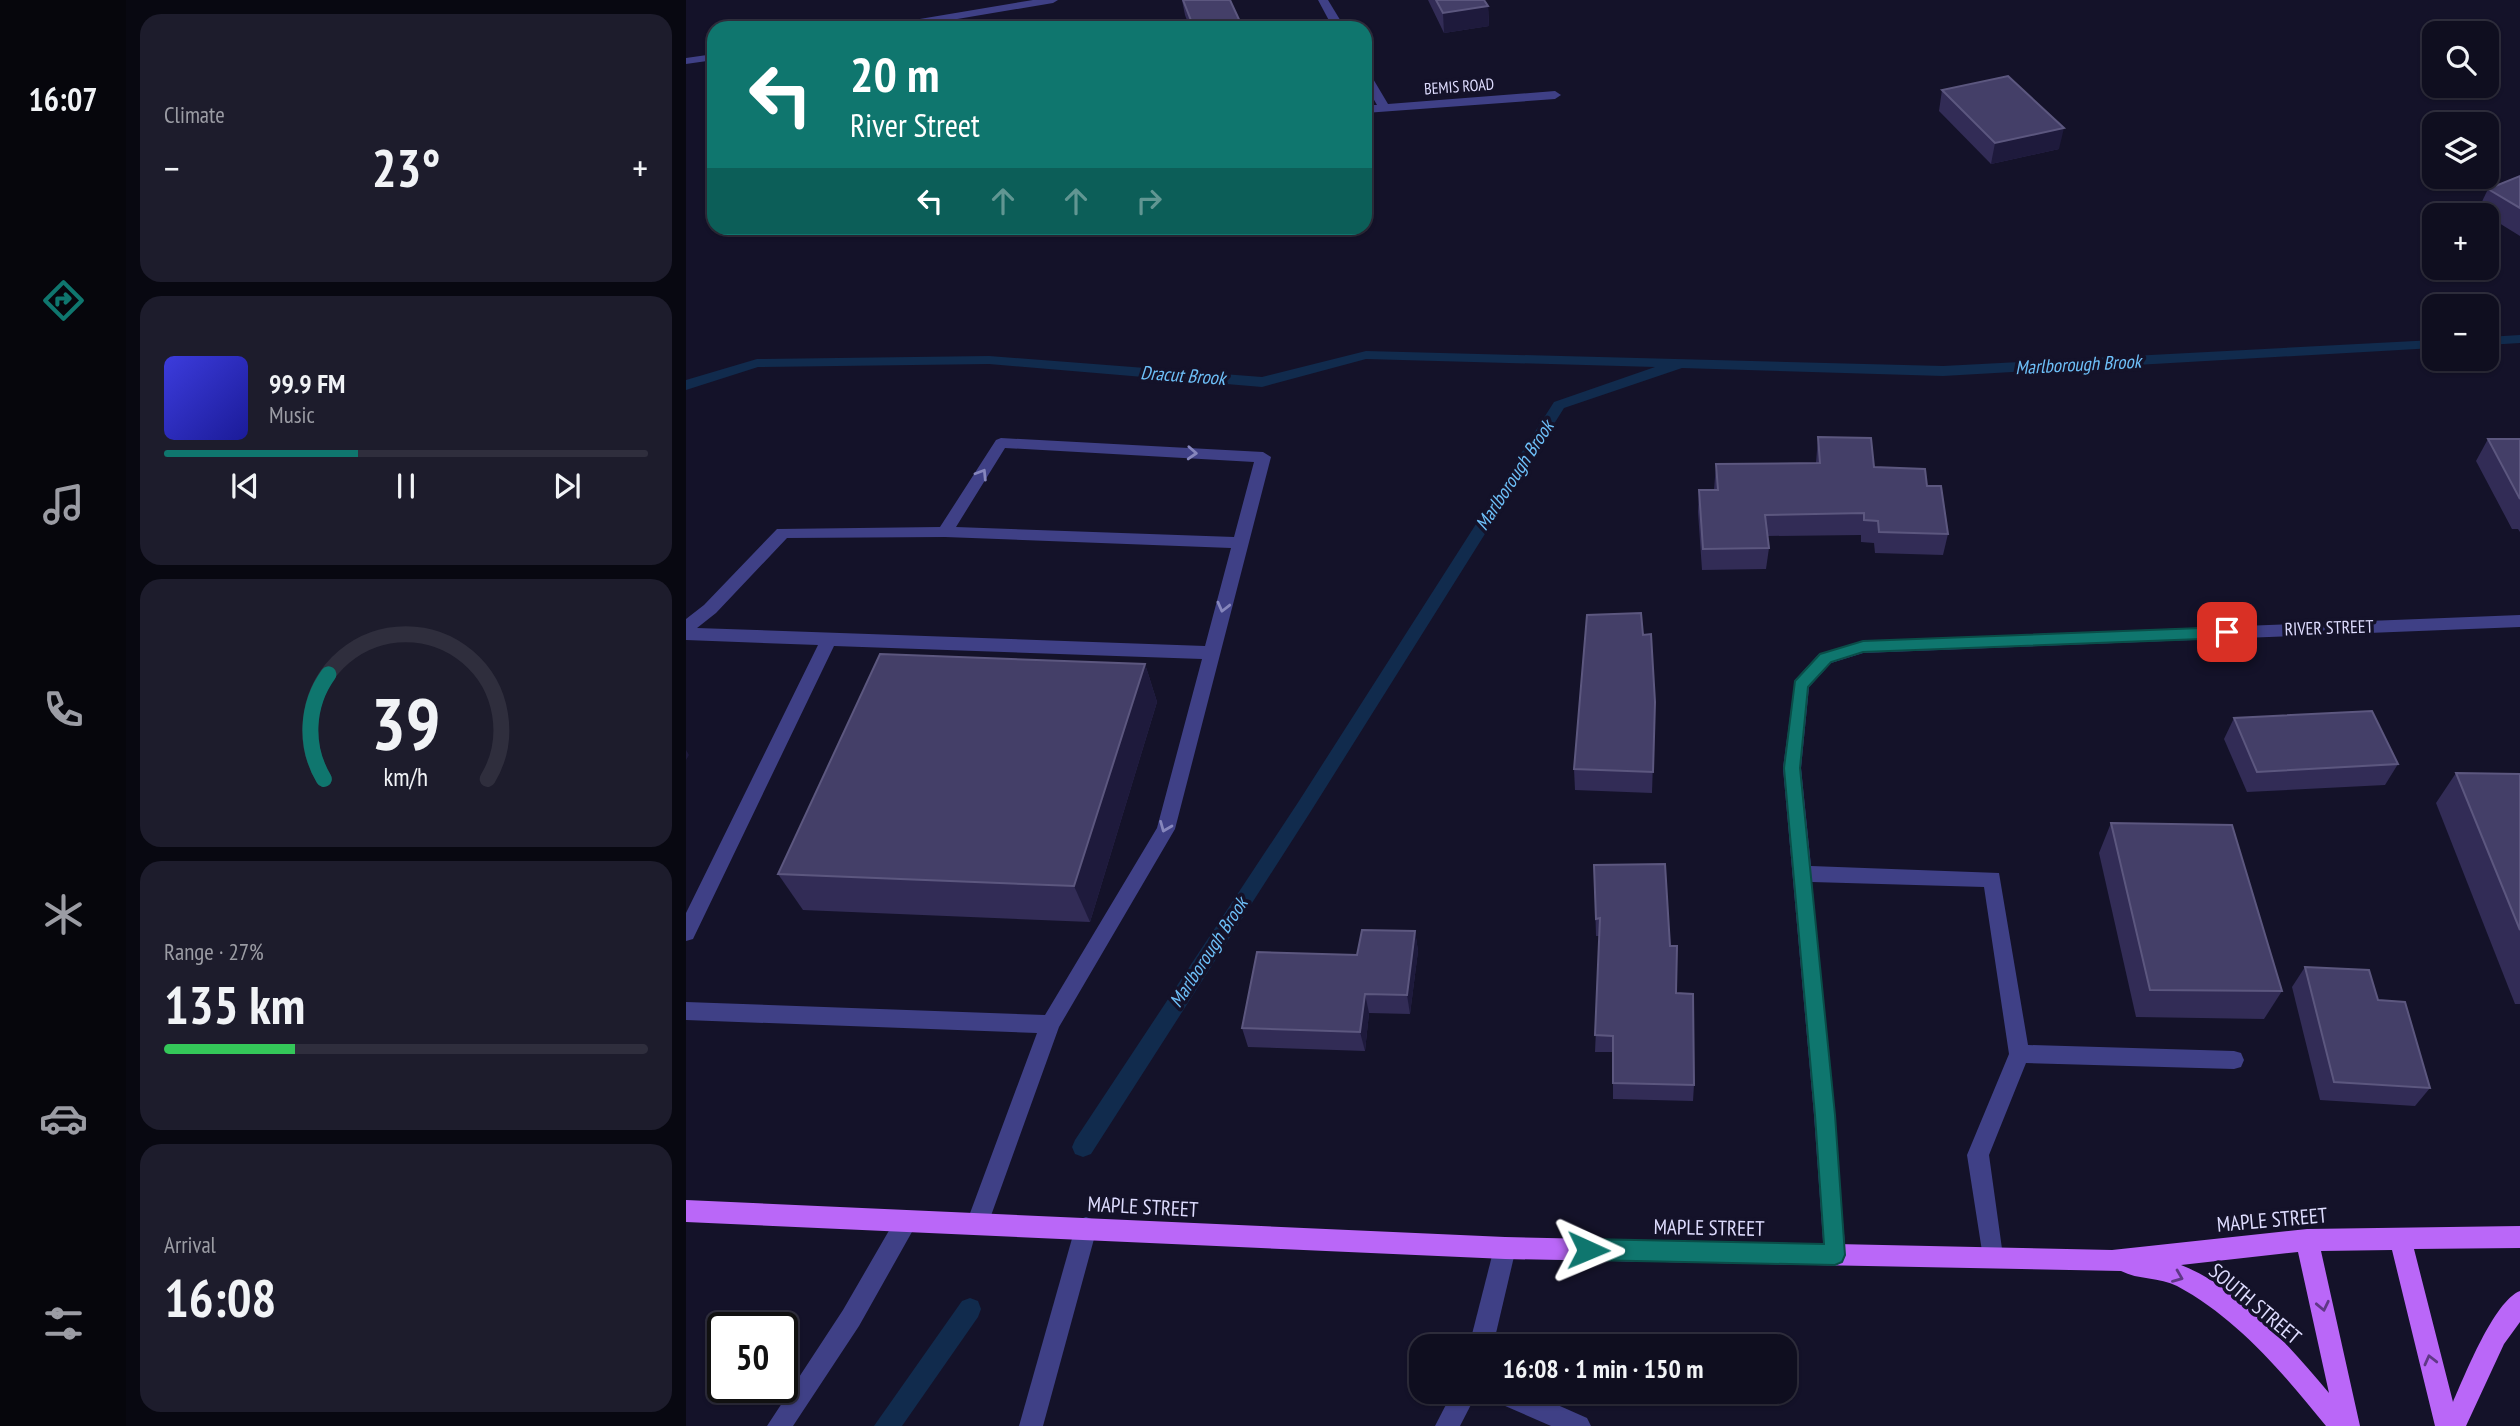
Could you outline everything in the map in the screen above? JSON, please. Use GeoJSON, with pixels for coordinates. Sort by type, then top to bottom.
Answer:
{"type":"FeatureCollection","features":[{"type":"Feature","properties":{"kind":"main road","name":"MAPLE STREET"},"geometry":{"type":"LineString","coordinates":[[686,1211],[1505,1248],[1992,1256],[2112,1261],[2307,1240],[2520,1237]]}},
{"type":"Feature","properties":{"kind":"main road"},"geometry":{"type":"LineString","coordinates":[[2400,1237],[2447,1426]]}},
{"type":"Feature","properties":{"kind":"main road","name":"SOUTH STREET"},"geometry":{"type":"LineString","coordinates":[[2307,1240],[2348,1426]]}},
{"type":"Feature","properties":{"kind":"main road","name":"SOUTH STREET"},"geometry":{"type":"LineString","coordinates":[[2112,1261],[2179,1275],[2213,1296],[2292,1368],[2342,1426]]}},
{"type":"Feature","properties":{"kind":"main road"},"geometry":{"type":"LineString","coordinates":[[2454,1426],[2496,1336],[2520,1302]]}},
{"type":"Feature","properties":{"kind":"street"},"geometry":{"type":"LineString","coordinates":[[915,21],[980,6],[1053,0]]}},
{"type":"Feature","properties":{"kind":"street"},"geometry":{"type":"LineString","coordinates":[[1323,0],[1335,21]]}},
{"type":"Feature","properties":{"kind":"street"},"geometry":{"type":"LineString","coordinates":[[686,61],[707,58]]}},
{"type":"Feature","properties":{"kind":"street"},"geometry":{"type":"LineString","coordinates":[[1372,86],[1384,107]]}},
{"type":"Feature","properties":{"kind":"street","name":"BEMIS ROAD"},"geometry":{"type":"LineString","coordinates":[[1372,108],[1555,94]]}},
{"type":"Feature","properties":{"kind":"street"},"geometry":{"type":"LineString","coordinates":[[945,532],[1001,443],[1263,457],[1166,829],[1050,1024],[977,1224]]}},
{"type":"Feature","properties":{"kind":"street"},"geometry":{"type":"LineString","coordinates":[[686,628],[710,608],[783,533],[945,532],[1240,543]]}},
{"type":"Feature","properties":{"kind":"street","name":"RIVER STREET"},"geometry":{"type":"LineString","coordinates":[[1835,1255],[1825,1115],[1792,768],[1801,685],[1825,658],[1863,647],[2520,621]]}},
{"type":"Feature","properties":{"kind":"street"},"geometry":{"type":"LineString","coordinates":[[686,634],[1212,653]]}},
{"type":"Feature","properties":{"kind":"street"},"geometry":{"type":"LineString","coordinates":[[686,933],[829,639]]}},
{"type":"Feature","properties":{"kind":"street"},"geometry":{"type":"LineString","coordinates":[[1802,874],[1992,879],[2019,1054],[1978,1156],[1992,1256]]}},
{"type":"Feature","properties":{"kind":"street"},"geometry":{"type":"LineString","coordinates":[[686,1011],[1050,1024]]}},
{"type":"Feature","properties":{"kind":"street"},"geometry":{"type":"LineString","coordinates":[[2019,1054],[2234,1060]]}},
{"type":"Feature","properties":{"kind":"street"},"geometry":{"type":"LineString","coordinates":[[779,1426],[851,1318],[906,1223]]}},
{"type":"Feature","properties":{"kind":"street"},"geometry":{"type":"LineString","coordinates":[[1031,1426],[1086,1228]]}},
{"type":"Feature","properties":{"kind":"street"},"geometry":{"type":"LineString","coordinates":[[1483,1334],[1505,1248]]}},
{"type":"Feature","properties":{"kind":"street"},"geometry":{"type":"LineString","coordinates":[[1447,1426],[1459,1404]]}},
{"type":"Feature","properties":{"kind":"street"},"geometry":{"type":"LineString","coordinates":[[1527,1404],[1579,1426]]}},
{"type":"Feature","properties":{"kind":"building"},"geometry":{"type":"Polygon","coordinates":[[[1183,0],[1230,0],[1240,21],[1191,21],[1183,0]]]}},
{"type":"Feature","properties":{"kind":"building"},"geometry":{"type":"Polygon","coordinates":[[[1436,0],[1484,0],[1488,6],[1443,13],[1436,0]]]}},
{"type":"Feature","properties":{"kind":"building"},"geometry":{"type":"Polygon","coordinates":[[[2008,76],[2064,128],[1995,143],[1942,90],[2008,76]]]}},
{"type":"Feature","properties":{"kind":"building"},"geometry":{"type":"Polygon","coordinates":[[[2520,176],[2520,208],[2488,189],[2499,189],[2499,185],[2520,176]]]}},
{"type":"Feature","properties":{"kind":"building"},"geometry":{"type":"Polygon","coordinates":[[[1818,437],[1871,438],[1874,467],[1925,469],[1927,486],[1941,486],[1948,534],[1879,532],[1878,521],[1864,520],[1864,513],[1765,515],[1769,548],[1703,549],[1699,490],[1718,490],[1716,464],[1820,463],[1818,437]]]}},
{"type":"Feature","properties":{"kind":"building"},"geometry":{"type":"Polygon","coordinates":[[[2488,439],[2520,439],[2520,499],[2488,439]]]}},
{"type":"Feature","properties":{"kind":"building"},"geometry":{"type":"Polygon","coordinates":[[[1641,613],[1643,635],[1651,634],[1655,702],[1653,772],[1574,769],[1587,615],[1641,613]]]}},
{"type":"Feature","properties":{"kind":"building"},"geometry":{"type":"Polygon","coordinates":[[[880,654],[1145,664],[1074,886],[778,874],[880,654]]]}},
{"type":"Feature","properties":{"kind":"building"},"geometry":{"type":"Polygon","coordinates":[[[2372,711],[2398,764],[2257,772],[2234,718],[2372,711]]]}},
{"type":"Feature","properties":{"kind":"building"},"geometry":{"type":"Polygon","coordinates":[[[2456,773],[2520,774],[2520,930],[2456,773]]]}},
{"type":"Feature","properties":{"kind":"building"},"geometry":{"type":"Polygon","coordinates":[[[2111,823],[2232,825],[2282,991],[2150,990],[2111,823]]]}},
{"type":"Feature","properties":{"kind":"building"},"geometry":{"type":"Polygon","coordinates":[[[1665,864],[1670,946],[1677,946],[1676,993],[1693,994],[1694,1085],[1613,1083],[1613,1036],[1595,1035],[1600,918],[1596,919],[1594,865],[1665,864]]]}},
{"type":"Feature","properties":{"kind":"building"},"geometry":{"type":"Polygon","coordinates":[[[1362,930],[1415,931],[1407,995],[1365,994],[1360,1032],[1242,1028],[1257,952],[1357,955],[1362,930]]]}},
{"type":"Feature","properties":{"kind":"building"},"geometry":{"type":"Polygon","coordinates":[[[2305,967],[2369,970],[2378,1000],[2405,1002],[2430,1088],[2334,1082],[2305,967]]]}},
{"type":"Feature","properties":{"kind":"waterway","name":"Marlborough Brook"},"geometry":{"type":"LineString","coordinates":[[2499,340],[2520,339]]}},
{"type":"Feature","properties":{"kind":"waterway","name":"Marlborough Brook"},"geometry":{"type":"LineString","coordinates":[[1083,1147],[1305,806],[1559,405],[1681,363],[1943,371],[2422,345]]}},
{"type":"Feature","properties":{"kind":"waterway","name":"Dracut Brook"},"geometry":{"type":"LineString","coordinates":[[686,385],[757,363],[989,360],[1262,382],[1366,355],[1669,363]]}},
{"type":"Feature","properties":{"kind":"waterway","name":"Marlborough Brook"},"geometry":{"type":"LineString","coordinates":[[886,1426],[906,1403],[970,1309]]}},
{"type":"Feature","properties":{"kind":"route"},"geometry":{"type":"LineString","coordinates":[[1588,1250],[1835,1255],[1825,1115],[1792,768],[1801,685],[1825,658],[1863,647],[2227,632]]}}]}
